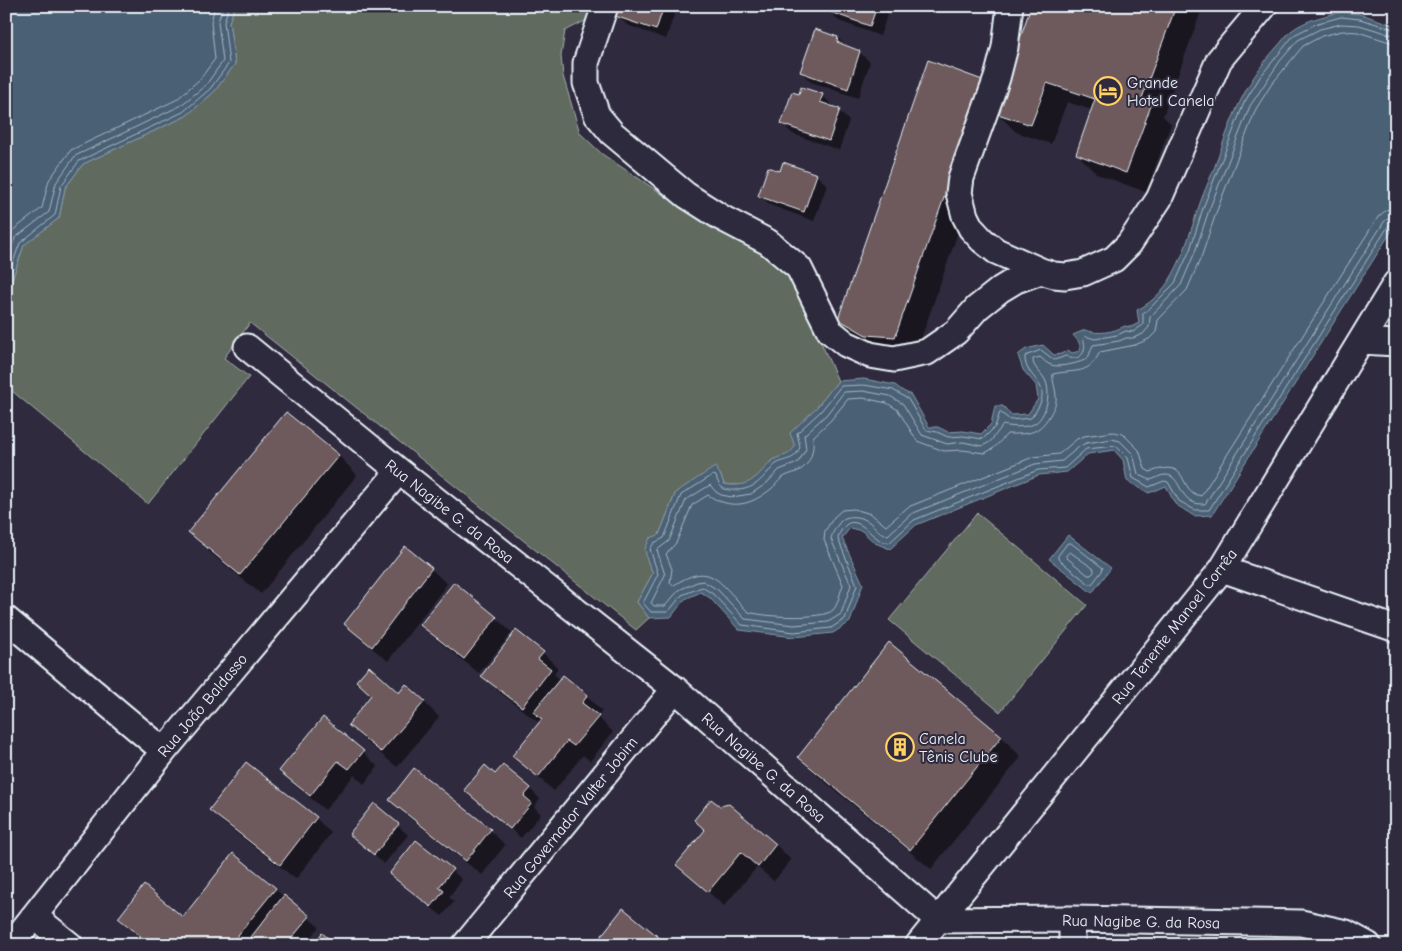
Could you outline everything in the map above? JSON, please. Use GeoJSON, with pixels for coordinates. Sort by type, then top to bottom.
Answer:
{"type":"FeatureCollection","features":[{"type":"Feature","properties":{"kind":"street"},"geometry":{"type":"LineString","coordinates":[[605,6],[586,63],[586,83],[597,115],[612,132],[686,195],[722,218],[768,242],[799,268],[830,332],[846,344],[870,355],[894,359],[927,352],[956,332],[977,308],[1001,289],[1016,280],[1041,271]]}},
{"type":"Feature","properties":{"kind":"street"},"geometry":{"type":"LineString","coordinates":[[1010,6],[1005,47],[997,78],[961,178],[959,193],[965,216],[971,228],[996,251],[1041,271],[1065,276],[1083,273],[1114,259],[1129,244],[1159,199],[1219,60],[1264,6]]}},
{"type":"Feature","properties":{"kind":"street","name":"Rua Tenente Manoel Corrêa"},"geometry":{"type":"LineString","coordinates":[[918,945],[1222,569],[1396,283]]}},
{"type":"Feature","properties":{"kind":"street"},"geometry":{"type":"LineString","coordinates":[[1361,341],[1396,343]]}},
{"type":"Feature","properties":{"kind":"street","name":"Rua Nagibe G. da Rosa"},"geometry":{"type":"LineString","coordinates":[[247,347],[675,689],[938,920],[1072,919],[1302,923],[1346,933],[1368,945]]}},
{"type":"Feature","properties":{"kind":"street","name":"Rua João Baldasso"},"geometry":{"type":"LineString","coordinates":[[12,945],[164,751],[400,471]]}},
{"type":"Feature","properties":{"kind":"street"},"geometry":{"type":"LineString","coordinates":[[1222,569],[1396,629]]}},
{"type":"Feature","properties":{"kind":"street"},"geometry":{"type":"LineString","coordinates":[[6,619],[164,751]]}},
{"type":"Feature","properties":{"kind":"street","name":"Rua Governador Valter Jobim"},"geometry":{"type":"LineString","coordinates":[[465,945],[675,689]]}},
{"type":"Feature","properties":{"kind":"street"},"geometry":{"type":"LineString","coordinates":[[34,916],[70,945]]}},
{"type":"Feature","properties":{"kind":"street"},"geometry":{"type":"LineString","coordinates":[[1072,919],[1072,945]]}},
{"type":"Feature","properties":{"kind":"shaded area"},"geometry":{"type":"Polygon","coordinates":[[[235,6],[594,6],[585,21],[565,31],[561,56],[563,76],[580,133],[602,154],[695,216],[769,257],[789,276],[801,297],[838,381],[817,407],[791,454],[772,460],[760,474],[746,485],[724,484],[720,474],[691,484],[676,492],[647,560],[653,573],[637,602],[649,618],[636,630],[250,323],[224,358],[249,377],[148,504],[6,386],[6,289],[9,288],[24,245],[59,218],[65,188],[83,164],[186,116],[214,92],[235,64],[229,22],[235,6]]]}},
{"type":"Feature","properties":{"kind":"shaded area"},"geometry":{"type":"Polygon","coordinates":[[[977,513],[1087,605],[1000,712],[889,620],[977,513]]]}},
{"type":"Feature","properties":{"kind":"water"},"geometry":{"type":"Polygon","coordinates":[[[6,6],[235,6],[229,22],[235,64],[214,92],[186,116],[83,164],[65,188],[59,218],[24,245],[9,288],[6,289],[6,6]]]}},
{"type":"Feature","properties":{"kind":"water"},"geometry":{"type":"Polygon","coordinates":[[[1341,12],[1361,14],[1396,26],[1396,224],[1212,515],[1194,516],[1175,504],[1166,486],[1149,493],[1127,481],[1123,460],[1114,450],[1088,454],[1067,472],[1039,475],[916,525],[890,549],[875,543],[862,531],[850,528],[842,538],[863,584],[850,622],[833,633],[794,637],[739,630],[710,598],[701,592],[685,599],[671,617],[649,618],[637,602],[653,573],[647,560],[645,549],[650,538],[659,535],[676,492],[715,467],[724,484],[740,485],[754,479],[772,461],[788,454],[792,450],[795,446],[790,433],[817,407],[838,381],[864,379],[895,385],[911,395],[929,427],[938,427],[948,432],[963,431],[981,434],[991,424],[995,406],[1003,406],[1011,415],[1028,414],[1038,399],[1036,385],[1023,370],[1018,355],[1026,349],[1043,345],[1054,355],[1068,350],[1072,353],[1080,351],[1079,342],[1073,335],[1085,330],[1101,333],[1125,326],[1131,327],[1139,323],[1137,310],[1150,302],[1160,292],[1176,268],[1227,133],[1246,89],[1265,62],[1291,31],[1308,21],[1341,12]]]}},
{"type":"Feature","properties":{"kind":"water"},"geometry":{"type":"Polygon","coordinates":[[[1068,535],[1111,568],[1092,593],[1049,559],[1068,535]]]}},
{"type":"Feature","properties":{"kind":"building"},"geometry":{"type":"Polygon","coordinates":[[[618,6],[664,6],[656,30],[615,16],[618,6]]]}},
{"type":"Feature","properties":{"kind":"building"},"geometry":{"type":"Polygon","coordinates":[[[829,6],[877,6],[870,26],[827,11],[829,6]]]}},
{"type":"Feature","properties":{"kind":"building","name":"Grande Hotel Canela"},"geometry":{"type":"Polygon","coordinates":[[[1031,6],[1176,6],[1142,98],[1152,103],[1126,173],[1076,154],[1095,99],[1047,83],[1031,125],[995,113],[1031,6]]]}},
{"type":"Feature","properties":{"kind":"building"},"geometry":{"type":"Polygon","coordinates":[[[815,29],[838,37],[837,42],[860,51],[848,89],[800,72],[815,29]]]}},
{"type":"Feature","properties":{"kind":"building"},"geometry":{"type":"Polygon","coordinates":[[[928,60],[985,81],[895,337],[866,335],[838,319],[928,60]]]}},
{"type":"Feature","properties":{"kind":"building"},"geometry":{"type":"Polygon","coordinates":[[[801,87],[823,94],[820,102],[840,109],[829,141],[781,124],[792,92],[799,94],[801,87]]]}},
{"type":"Feature","properties":{"kind":"building"},"geometry":{"type":"Polygon","coordinates":[[[783,162],[817,174],[804,212],[758,196],[768,167],[780,171],[783,162]]]}},
{"type":"Feature","properties":{"kind":"building"},"geometry":{"type":"Polygon","coordinates":[[[286,412],[339,455],[240,575],[188,532],[286,412]]]}},
{"type":"Feature","properties":{"kind":"building"},"geometry":{"type":"Polygon","coordinates":[[[405,546],[432,568],[372,647],[344,624],[405,546]]]}},
{"type":"Feature","properties":{"kind":"building"},"geometry":{"type":"Polygon","coordinates":[[[454,582],[497,617],[464,659],[420,625],[454,582]]]}},
{"type":"Feature","properties":{"kind":"building"},"geometry":{"type":"Polygon","coordinates":[[[516,630],[544,652],[538,659],[551,669],[522,707],[481,676],[516,630]]]}},
{"type":"Feature","properties":{"kind":"building","name":"Canela Tênis Clube"},"geometry":{"type":"Polygon","coordinates":[[[889,642],[1002,736],[910,850],[798,757],[889,642]]]}},
{"type":"Feature","properties":{"kind":"building"},"geometry":{"type":"Polygon","coordinates":[[[369,666],[399,693],[406,684],[425,701],[381,752],[348,725],[371,695],[356,681],[369,666]]]}},
{"type":"Feature","properties":{"kind":"building"},"geometry":{"type":"Polygon","coordinates":[[[563,675],[588,695],[582,703],[599,716],[574,746],[567,741],[538,777],[512,756],[542,719],[533,712],[563,675]]]}},
{"type":"Feature","properties":{"kind":"building"},"geometry":{"type":"Polygon","coordinates":[[[323,717],[364,751],[349,769],[338,761],[310,796],[279,771],[323,717]]]}},
{"type":"Feature","properties":{"kind":"building"},"geometry":{"type":"Polygon","coordinates":[[[246,762],[317,817],[280,865],[209,810],[246,762]]]}},
{"type":"Feature","properties":{"kind":"building"},"geometry":{"type":"Polygon","coordinates":[[[485,765],[495,774],[503,765],[531,788],[524,796],[532,803],[510,829],[464,790],[485,765]]]}},
{"type":"Feature","properties":{"kind":"building"},"geometry":{"type":"Polygon","coordinates":[[[414,768],[491,829],[466,861],[389,800],[414,768]]]}},
{"type":"Feature","properties":{"kind":"building"},"geometry":{"type":"Polygon","coordinates":[[[711,799],[720,806],[729,804],[776,844],[758,867],[741,852],[708,892],[676,865],[705,830],[694,820],[711,799]]]}},
{"type":"Feature","properties":{"kind":"building"},"geometry":{"type":"Polygon","coordinates":[[[374,803],[399,824],[374,855],[349,834],[374,803]]]}},
{"type":"Feature","properties":{"kind":"building"},"geometry":{"type":"Polygon","coordinates":[[[416,840],[453,869],[439,887],[444,891],[431,907],[389,874],[416,840]]]}},
{"type":"Feature","properties":{"kind":"building"},"geometry":{"type":"Polygon","coordinates":[[[233,853],[276,888],[230,945],[146,945],[148,942],[118,918],[144,885],[183,917],[233,853]]]}},
{"type":"Feature","properties":{"kind":"building"},"geometry":{"type":"Polygon","coordinates":[[[284,895],[310,916],[286,945],[260,945],[251,937],[284,895]]]}},
{"type":"Feature","properties":{"kind":"building"},"geometry":{"type":"Polygon","coordinates":[[[623,908],[661,939],[657,945],[594,945],[623,908]]]}},
{"type":"Feature","properties":{"kind":"building"},"geometry":{"type":"Polygon","coordinates":[[[322,933],[337,945],[313,945],[322,933]]]}},
{"type":"Feature","properties":{"kind":"place","name":"Grande Hotel Canela"},"geometry":{"type":"Point","coordinates":[1108,91]}},
{"type":"Feature","properties":{"kind":"place","name":"Canela Tênis Clube"},"geometry":{"type":"Point","coordinates":[900,747]}}]}
